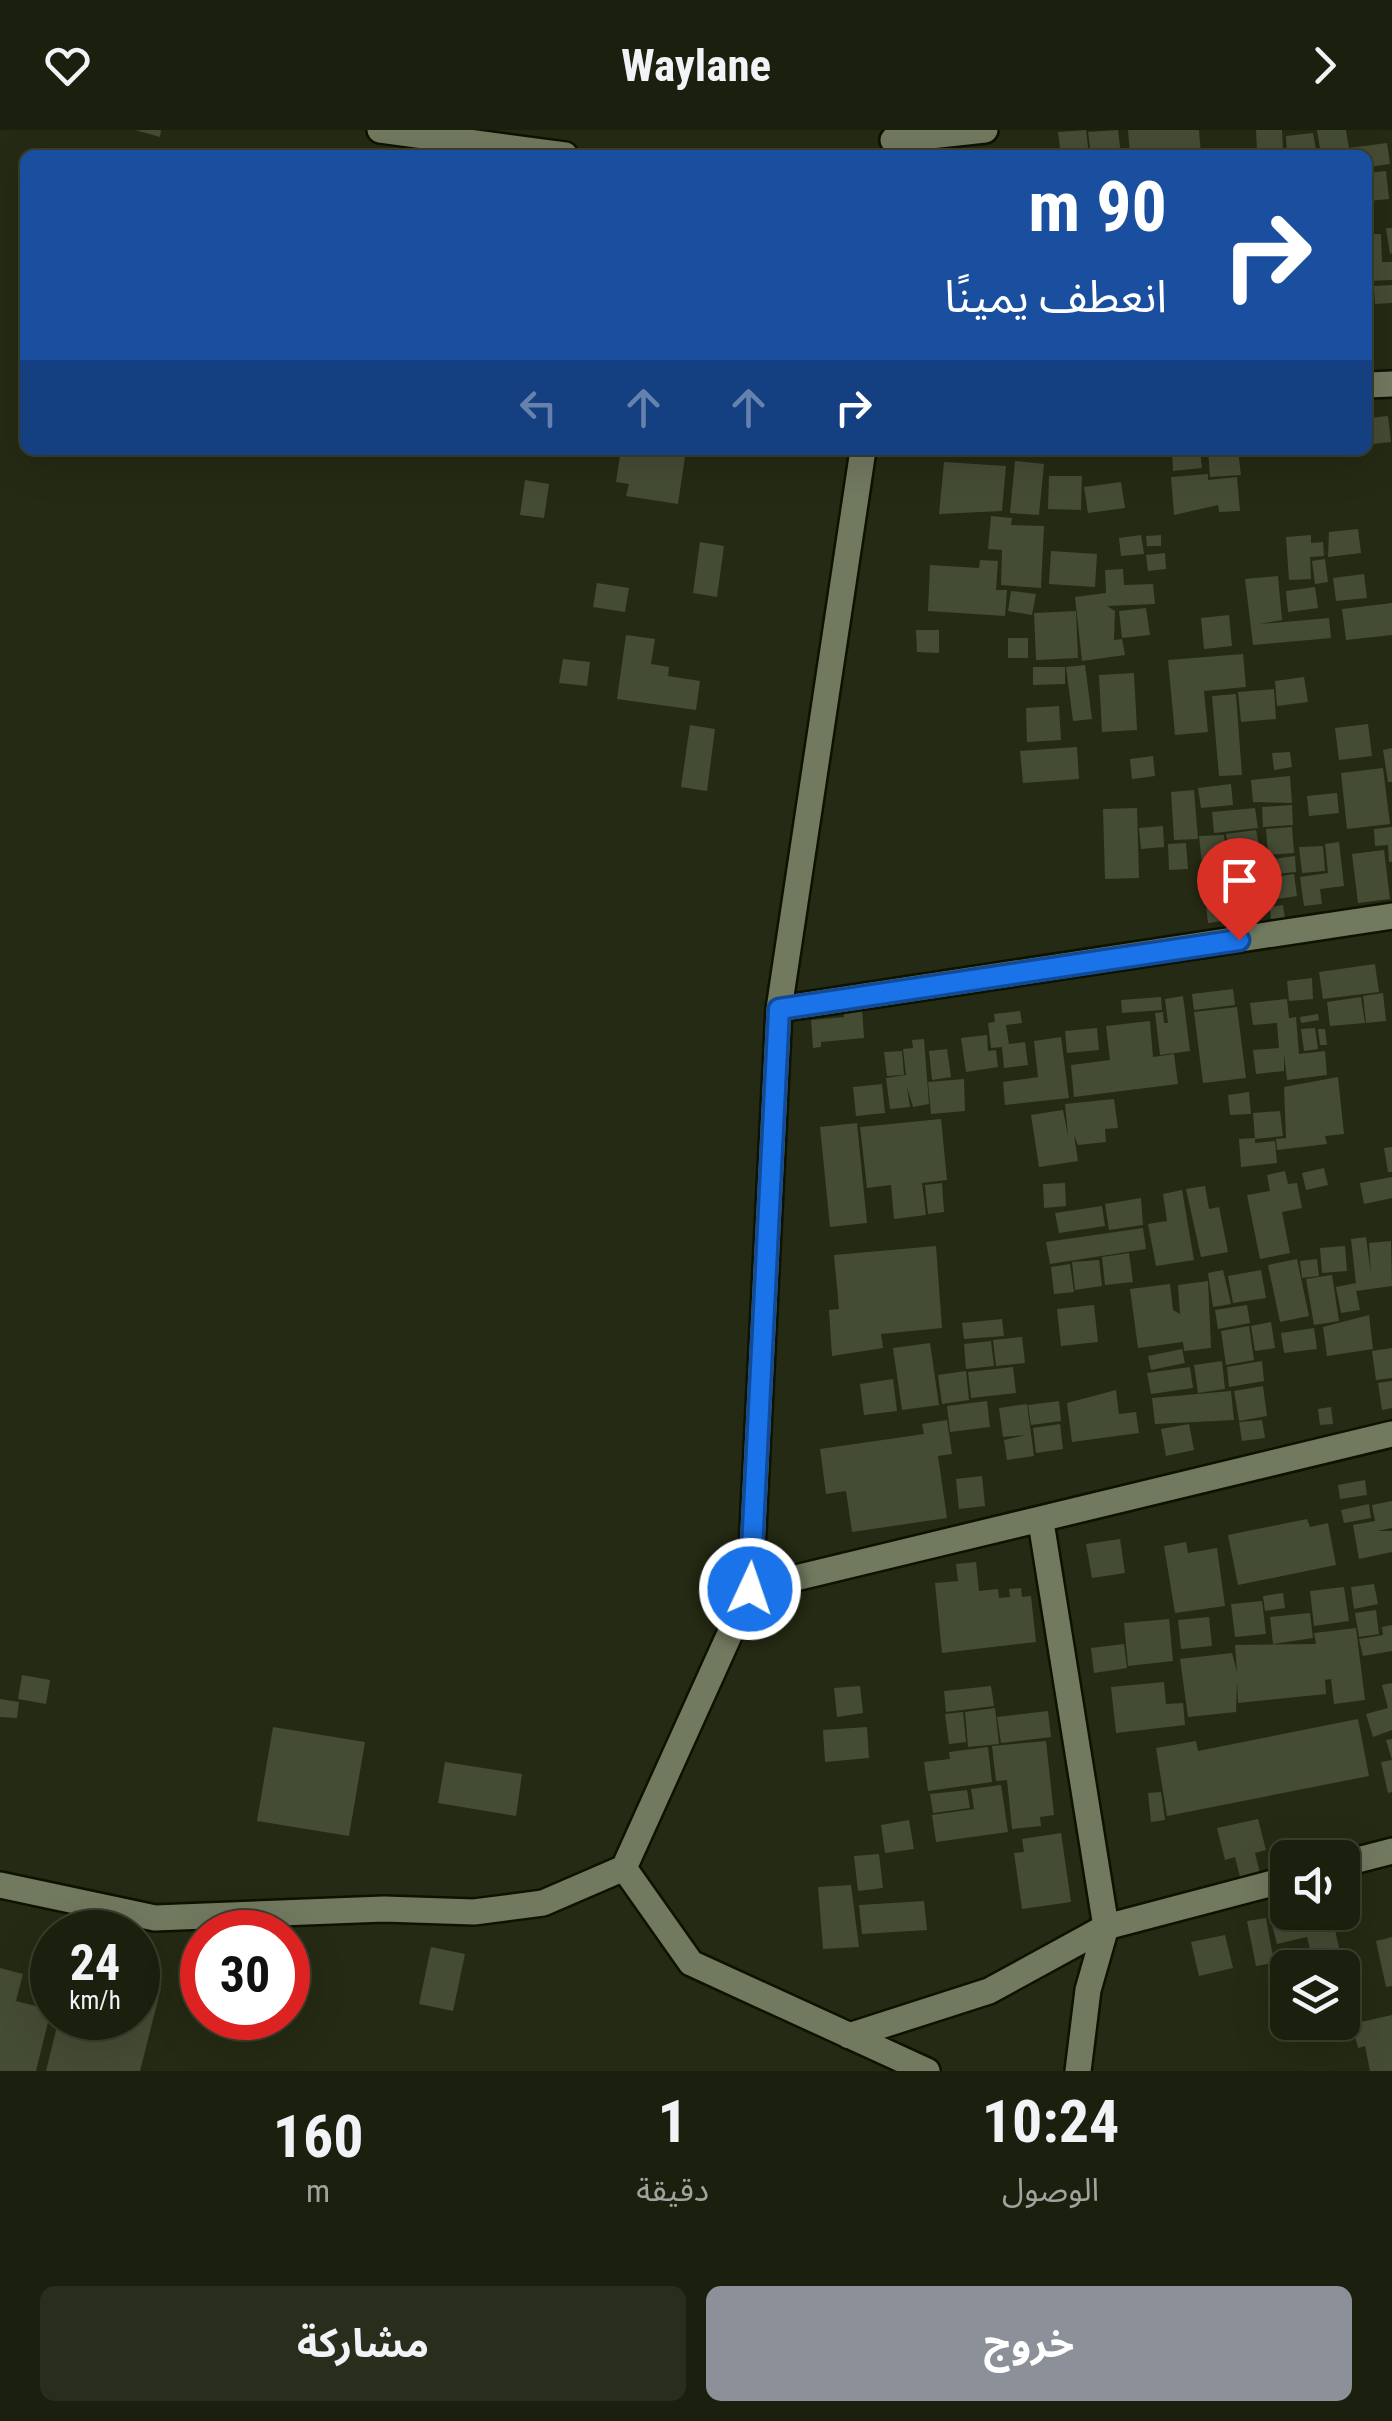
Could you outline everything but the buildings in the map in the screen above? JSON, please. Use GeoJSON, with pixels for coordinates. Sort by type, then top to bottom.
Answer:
{"type":"FeatureCollection","features":[{"type":"Feature","properties":{"kind":"street"},"geometry":{"type":"LineString","coordinates":[[380,130],[528,150]]}},
{"type":"Feature","properties":{"kind":"street"},"geometry":{"type":"LineString","coordinates":[[893,142],[985,130]]}},
{"type":"Feature","properties":{"kind":"street"},"geometry":{"type":"LineString","coordinates":[[0,1885],[155,1918],[384,1909],[474,1912],[543,1903],[624,1868],[750,1589],[779,1009],[862,455]]}},
{"type":"Feature","properties":{"kind":"street"},"geometry":{"type":"LineString","coordinates":[[779,1009],[1392,916]]}},
{"type":"Feature","properties":{"kind":"street"},"geometry":{"type":"LineString","coordinates":[[750,1589],[1041,1522],[1392,1434]]}},
{"type":"Feature","properties":{"kind":"street"},"geometry":{"type":"LineString","coordinates":[[1041,1522],[1106,1927],[1088,1990],[1078,2071]]}},
{"type":"Feature","properties":{"kind":"street"},"geometry":{"type":"LineString","coordinates":[[1360,1859],[1392,1851]]}},
{"type":"Feature","properties":{"kind":"street"},"geometry":{"type":"LineString","coordinates":[[624,1868],[691,1963],[927,2071]]}},
{"type":"Feature","properties":{"kind":"street"},"geometry":{"type":"LineString","coordinates":[[850,2036],[989,1990],[1106,1927],[1270,1884]]}},
{"type":"Feature","properties":{"kind":"route"},"geometry":{"type":"LineString","coordinates":[[750,1589],[779,1009],[1239,940]]}}]}
